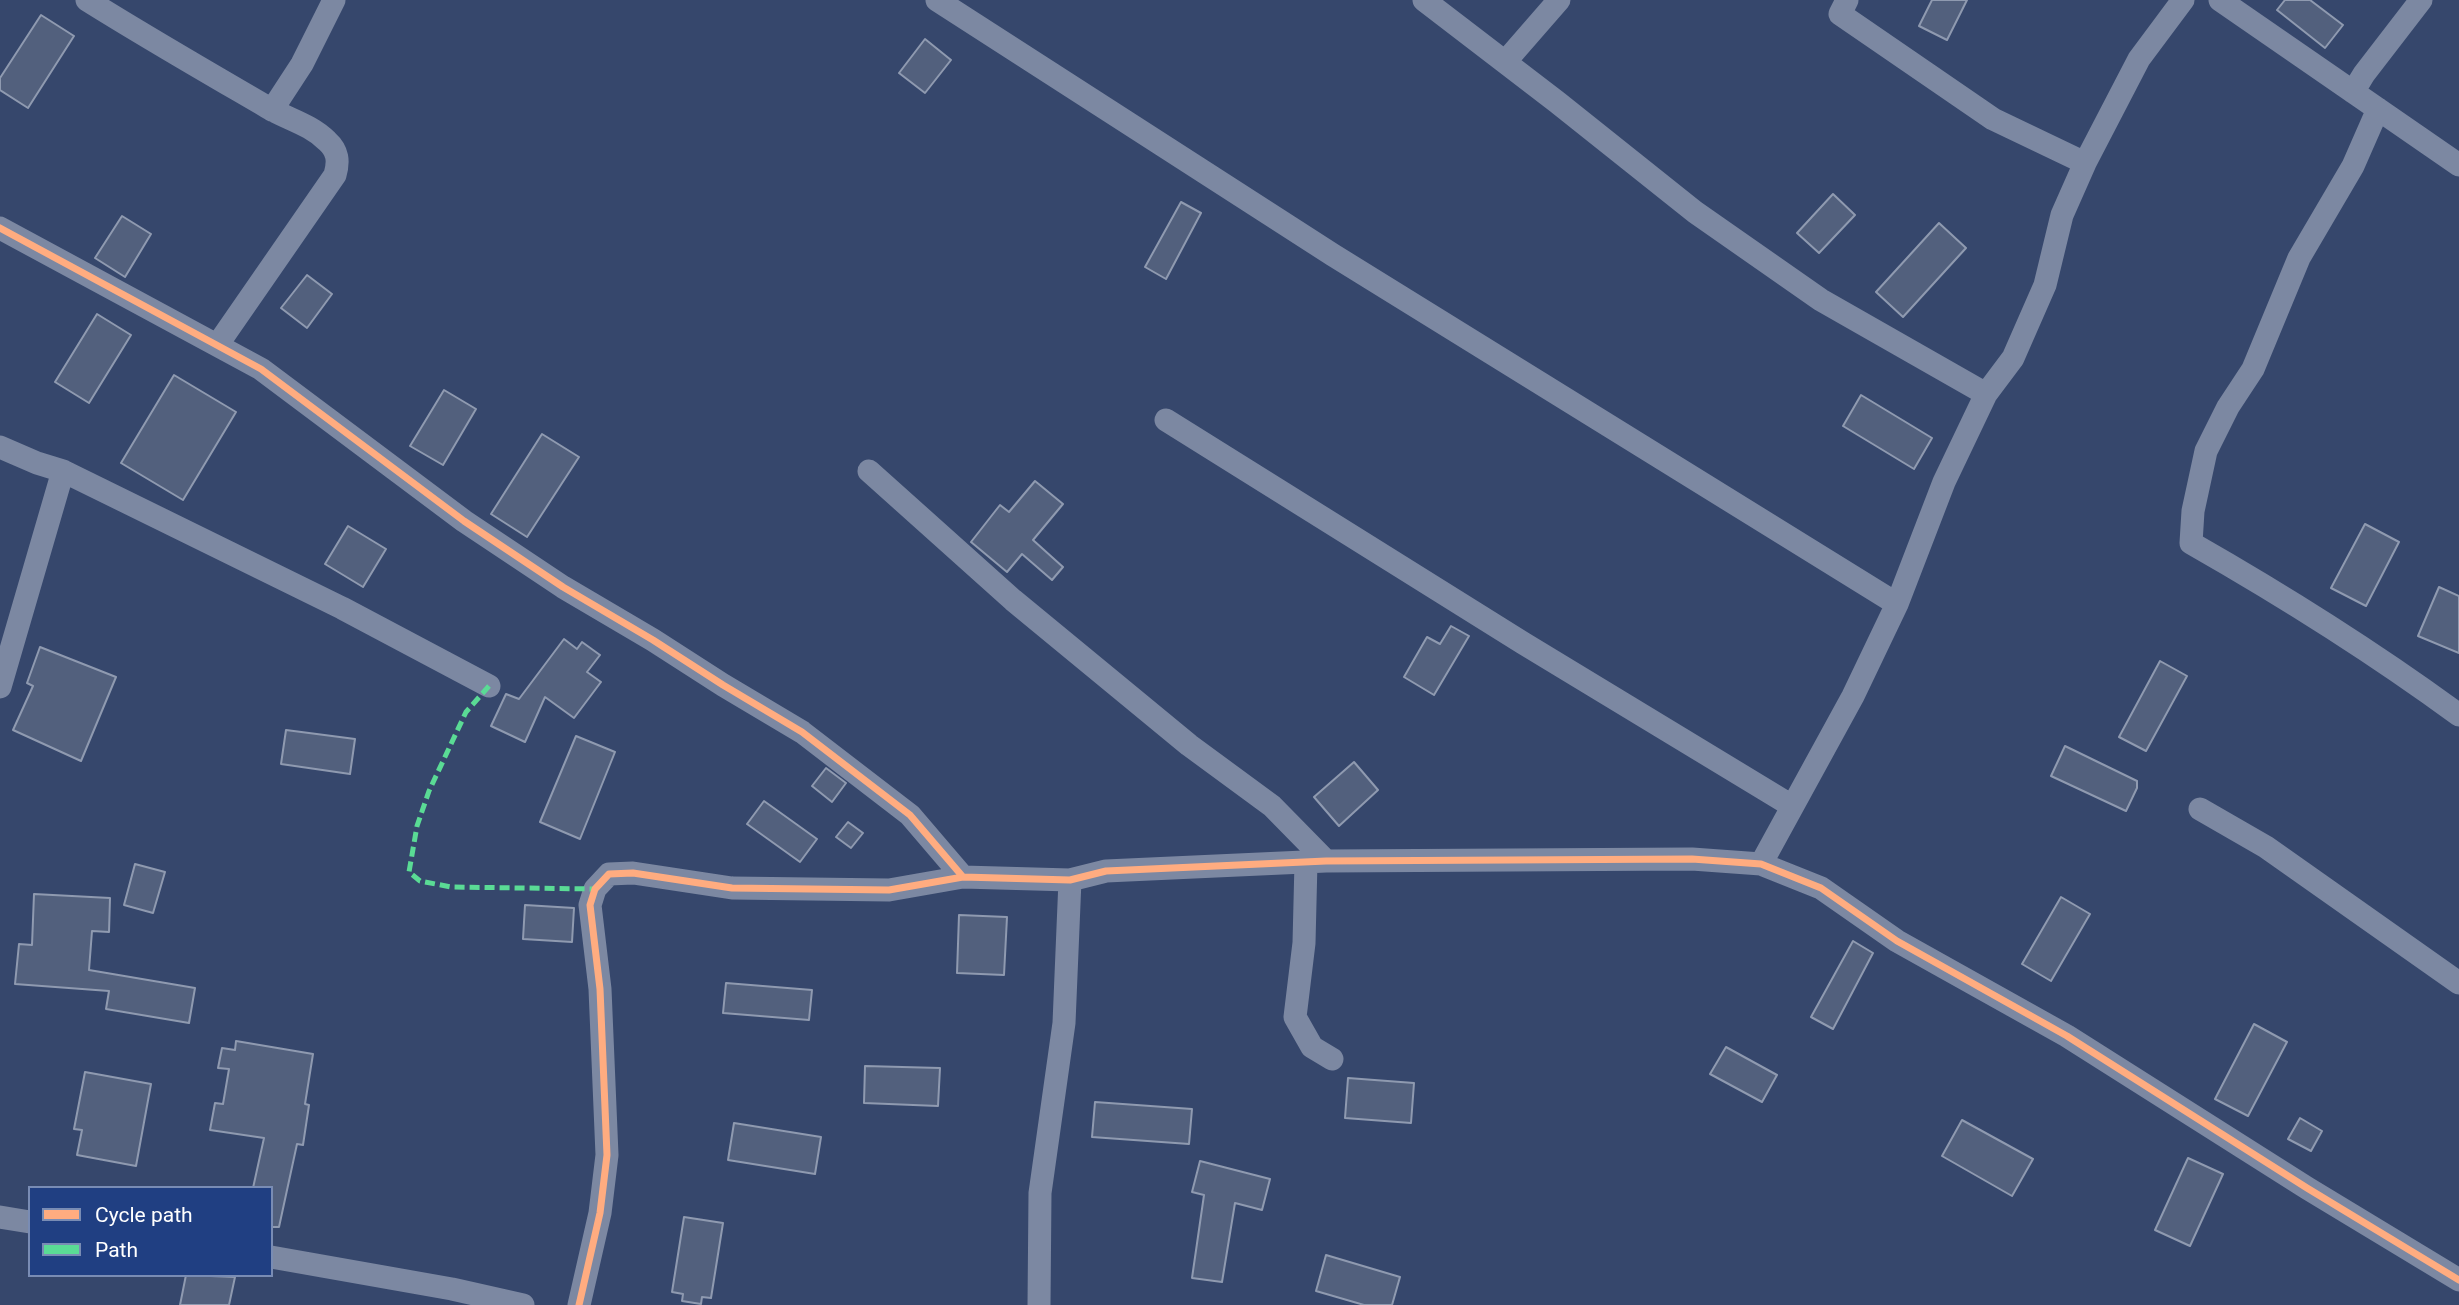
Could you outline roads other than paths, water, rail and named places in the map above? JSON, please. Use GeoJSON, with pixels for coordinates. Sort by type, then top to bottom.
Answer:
{"type":"FeatureCollection","features":[{"type":"Feature","properties":{"kind":"street"},"geometry":{"type":"LineString","coordinates":[[87,0],[272,110],[315,130],[336,152],[338,163],[335,175],[218,344]]}},
{"type":"Feature","properties":{"kind":"street"},"geometry":{"type":"LineString","coordinates":[[272,110],[302,64],[334,0]]}},
{"type":"Feature","properties":{"kind":"street"},"geometry":{"type":"LineString","coordinates":[[937,0],[1332,255],[1897,604]]}},
{"type":"Feature","properties":{"kind":"street"},"geometry":{"type":"LineString","coordinates":[[1424,0],[1695,212],[1821,300],[1986,394]]}},
{"type":"Feature","properties":{"kind":"street"},"geometry":{"type":"LineString","coordinates":[[1505,62],[1559,0]]}},
{"type":"Feature","properties":{"kind":"street"},"geometry":{"type":"LineString","coordinates":[[1847,0],[1840,15],[1993,120],[2085,163]]}},
{"type":"Feature","properties":{"kind":"street"},"geometry":{"type":"LineString","coordinates":[[1761,864],[1853,696],[1897,604],[1944,481],[1986,394],[2012,358],[2045,285],[2062,215],[2085,163],[2139,59],[2183,0]]}},
{"type":"Feature","properties":{"kind":"street"},"geometry":{"type":"LineString","coordinates":[[2220,0],[2459,165]]}},
{"type":"Feature","properties":{"kind":"street"},"geometry":{"type":"LineString","coordinates":[[2353,92],[2421,0]]}},
{"type":"Feature","properties":{"kind":"street"},"geometry":{"type":"LineString","coordinates":[[2378,109],[2353,166],[2299,258],[2253,369],[2228,407],[2206,451],[2193,511],[2191,543],[2333,626],[2459,715]]}},
{"type":"Feature","properties":{"kind":"street"},"geometry":{"type":"LineString","coordinates":[[0,228],[261,369],[464,521],[563,587],[802,732],[910,815],[963,877]]}},
{"type":"Feature","properties":{"kind":"street"},"geometry":{"type":"LineString","coordinates":[[1166,420],[1523,643],[1792,806]]}},
{"type":"Feature","properties":{"kind":"street"},"geometry":{"type":"LineString","coordinates":[[0,447],[64,471],[342,608],[489,686]]}},
{"type":"Feature","properties":{"kind":"street"},"geometry":{"type":"LineString","coordinates":[[0,687],[64,471]]}},
{"type":"Feature","properties":{"kind":"street"},"geometry":{"type":"LineString","coordinates":[[869,471],[1013,600],[1189,745],[1272,806],[1316,861],[1295,1017],[1312,1047],[1332,1059]]}},
{"type":"Feature","properties":{"kind":"street"},"geometry":{"type":"LineString","coordinates":[[2200,810],[2266,847],[2459,984]]}},
{"type":"Feature","properties":{"kind":"street"},"geometry":{"type":"LineString","coordinates":[[579,1305],[600,1213],[607,1155],[600,989],[590,905],[594,889],[609,874],[633,873],[732,888],[889,890],[963,877],[1070,880],[1106,871],[1316,861],[1692,859],[1761,864],[1821,887],[1897,940],[2067,1036],[2307,1188],[2459,1280]]}},
{"type":"Feature","properties":{"kind":"street"},"geometry":{"type":"LineString","coordinates":[[1040,1305],[1040,1193],[1064,1023],[1070,880]]}},
{"type":"Feature","properties":{"kind":"street"},"geometry":{"type":"LineString","coordinates":[[0,1217],[28,1222]]}},
{"type":"Feature","properties":{"kind":"street"},"geometry":{"type":"LineString","coordinates":[[273,1257],[452,1289],[523,1305]]}}]}
